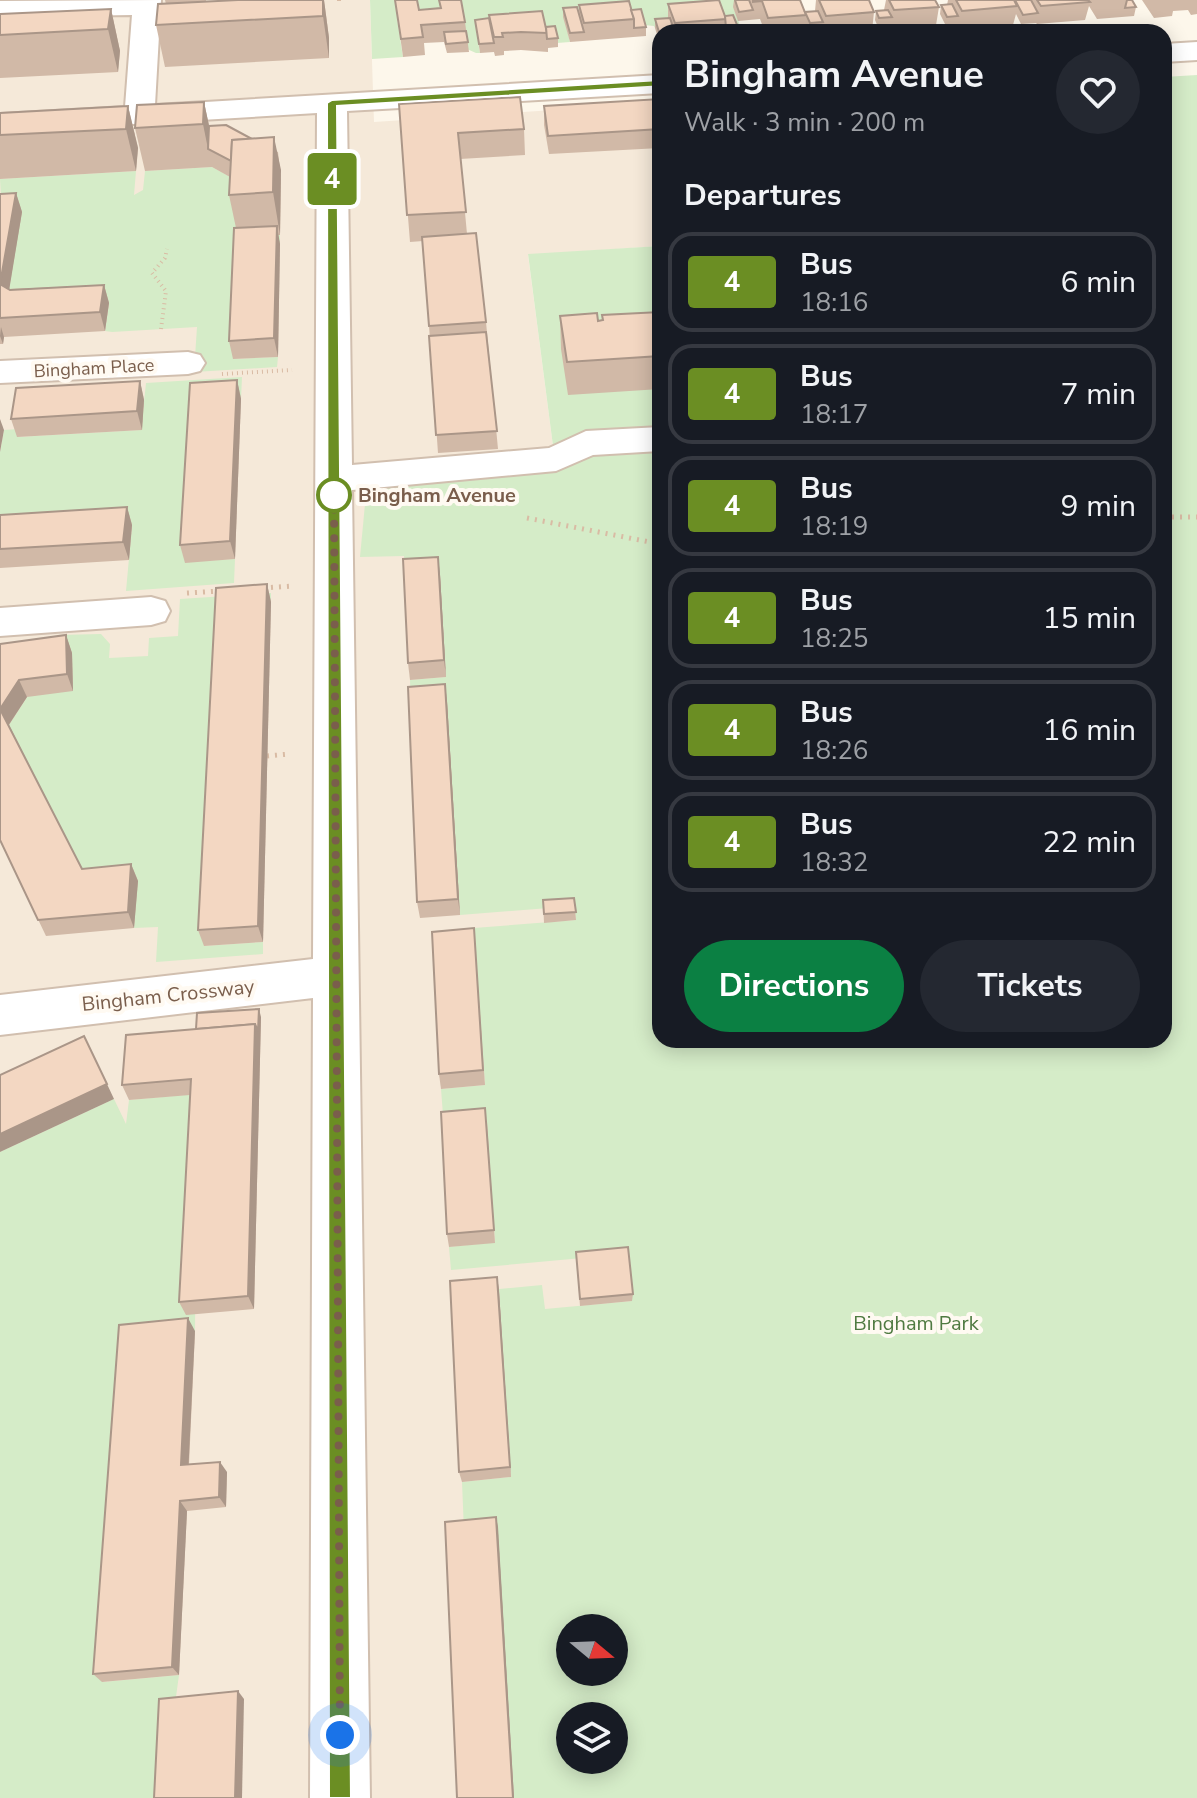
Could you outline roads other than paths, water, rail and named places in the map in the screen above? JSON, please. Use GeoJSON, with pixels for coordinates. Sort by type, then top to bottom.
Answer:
{"type":"FeatureCollection","features":[{"type":"Feature","properties":{"kind":"street"},"geometry":{"type":"LineString","coordinates":[[0,9],[147,3],[139,115]]}},
{"type":"Feature","properties":{"kind":"street"},"geometry":{"type":"LineString","coordinates":[[1172,53],[1197,51]]}},
{"type":"Feature","properties":{"kind":"street"},"geometry":{"type":"LineString","coordinates":[[0,123],[652,84]]}},
{"type":"Feature","properties":{"kind":"street"},"geometry":{"type":"LineString","coordinates":[[332,103],[340,1798]]}},
{"type":"Feature","properties":{"kind":"street","name":"Bingham Place"},"geometry":{"type":"LineString","coordinates":[[0,372],[172,364],[161,329]]}},
{"type":"Feature","properties":{"kind":"street"},"geometry":{"type":"LineString","coordinates":[[334,479],[556,459],[586,443],[652,439]]}},
{"type":"Feature","properties":{"kind":"street"},"geometry":{"type":"LineString","coordinates":[[0,622],[151,611]]}},
{"type":"Feature","properties":{"kind":"street","name":"Bingham Crossway"},"geometry":{"type":"LineString","coordinates":[[0,1015],[336,976]]}},
{"type":"Feature","properties":{"kind":"place","name":"Bingham Avenue"},"geometry":{"type":"Point","coordinates":[334,495]}},
{"type":"Feature","properties":{"kind":"park label","name":"Bingham Park"},"geometry":{"type":"Point","coordinates":[916,1323]}}]}
